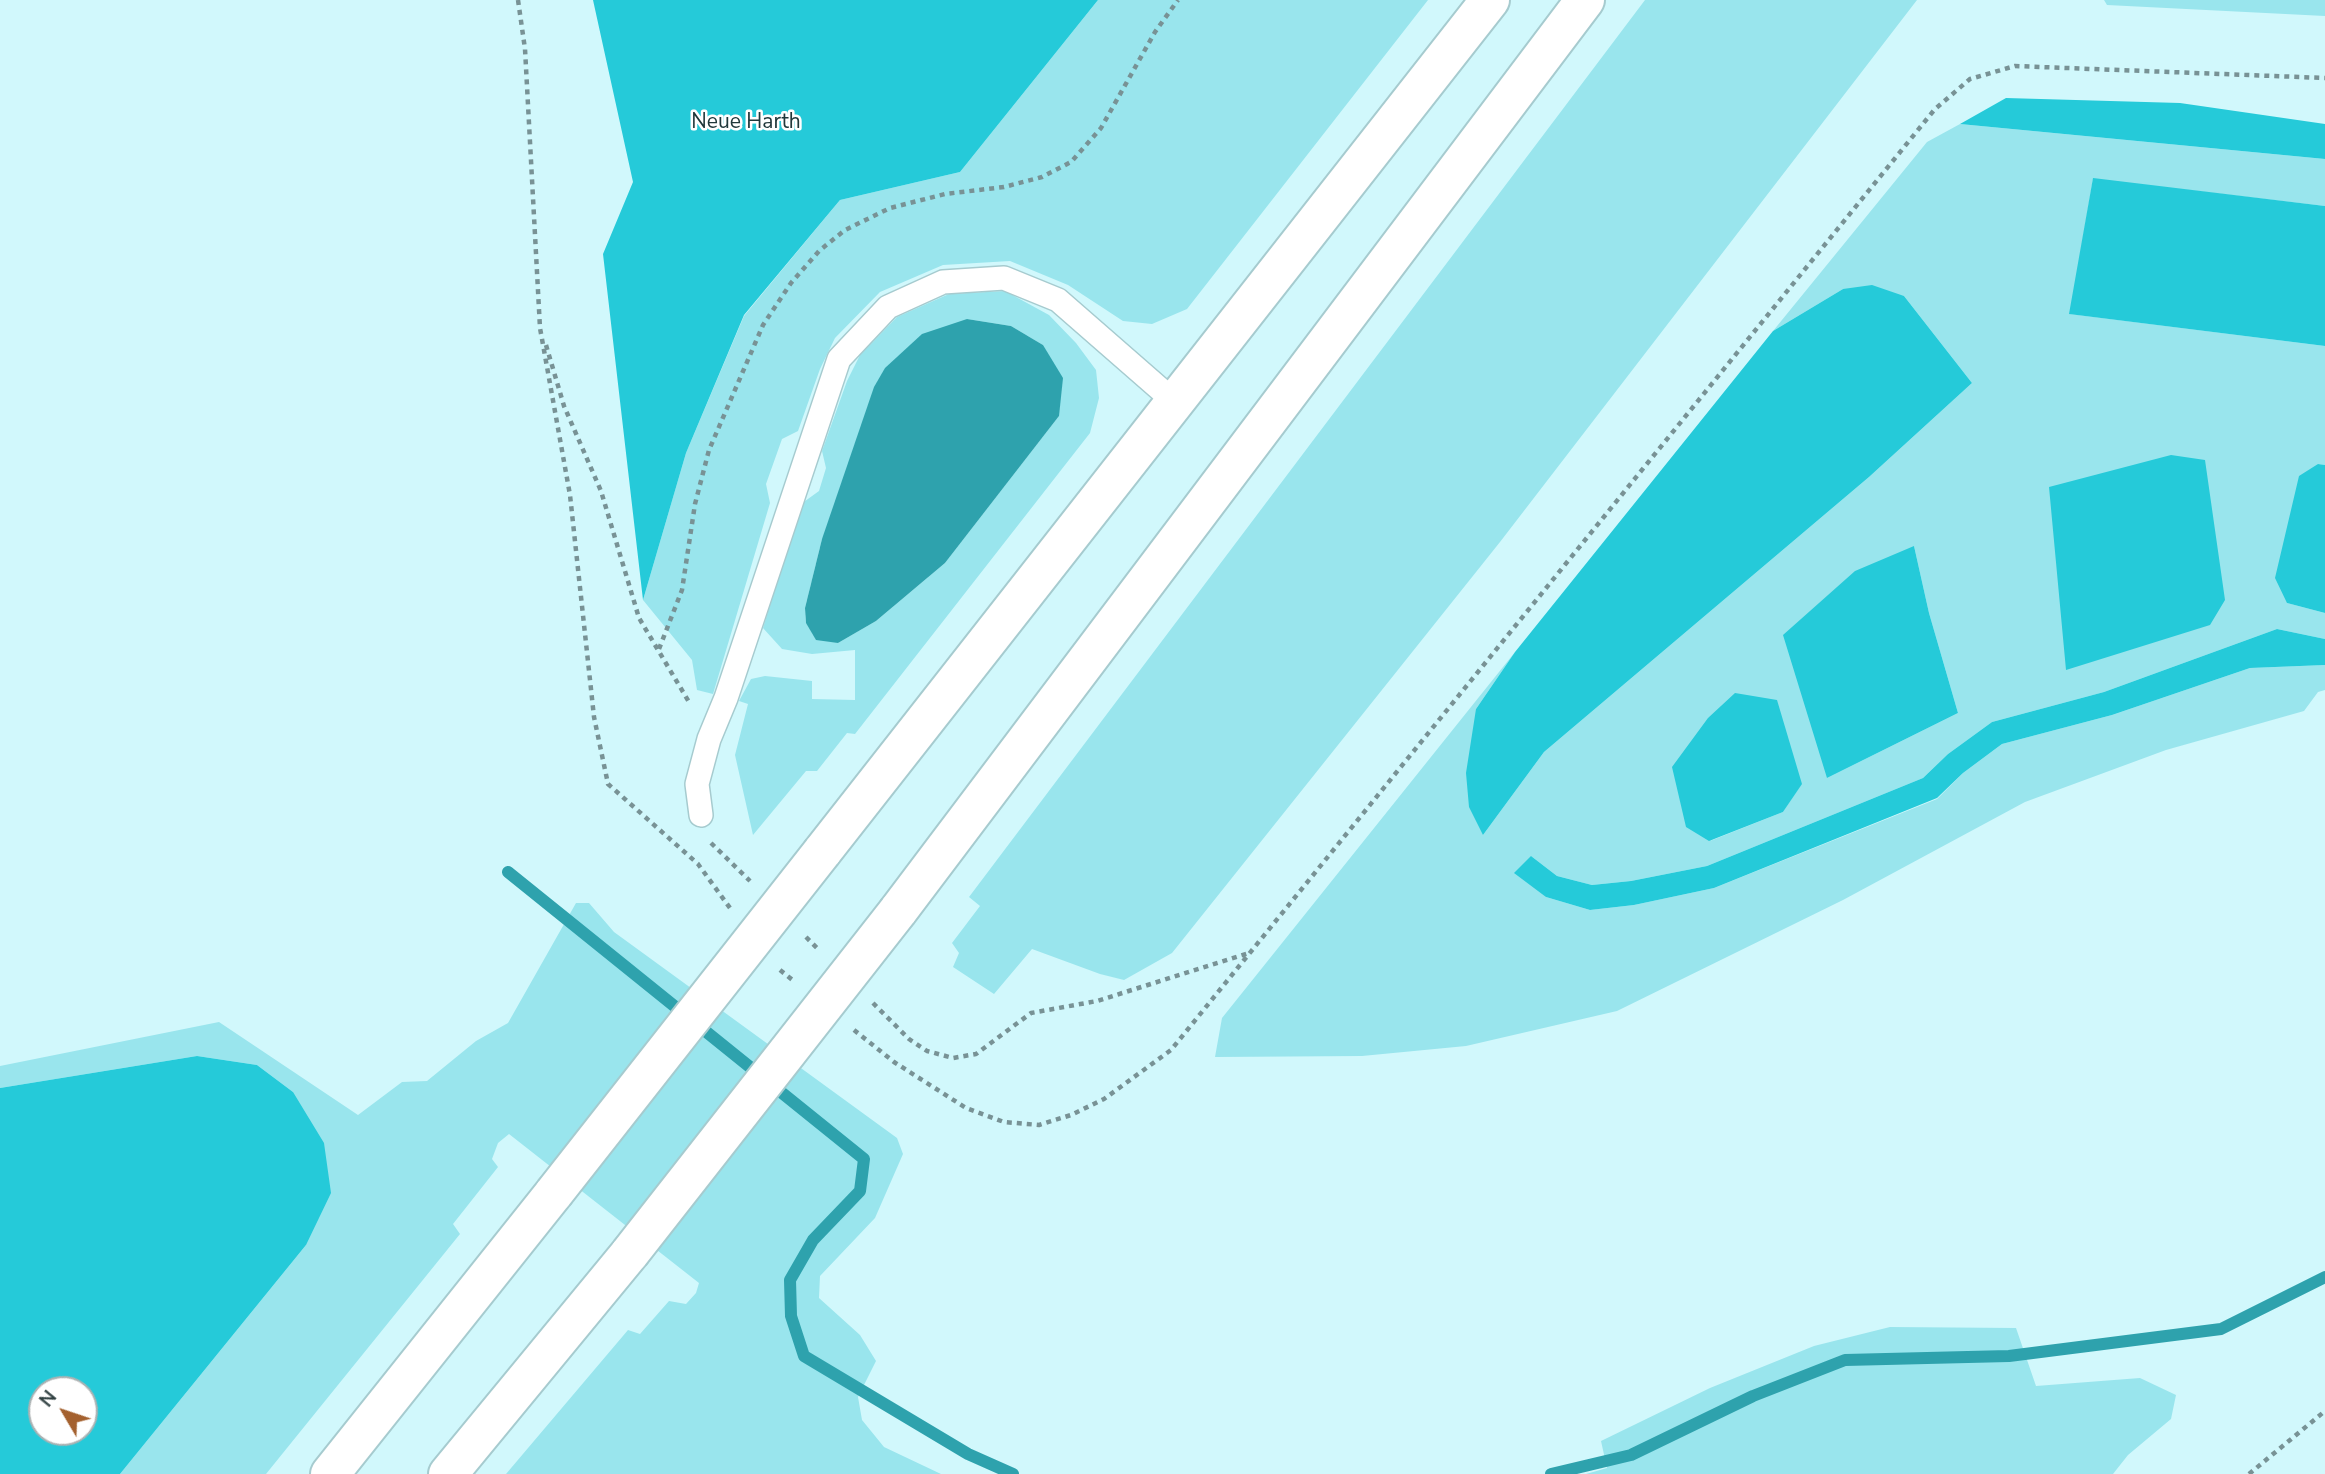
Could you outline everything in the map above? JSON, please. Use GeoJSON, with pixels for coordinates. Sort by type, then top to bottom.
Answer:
{"type":"FeatureCollection","features":[{"type":"Feature","properties":{"kind":"highway"},"geometry":{"type":"LineString","coordinates":[[330,1474],[1176,403],[1490,0]]}},
{"type":"Feature","properties":{"kind":"highway"},"geometry":{"type":"LineString","coordinates":[[448,1474],[630,1253],[898,911],[1585,0]]}},
{"type":"Feature","properties":{"kind":"lane"},"geometry":{"type":"LineString","coordinates":[[701,816],[697,784],[709,739],[726,698],[839,359],[888,307],[943,282],[1004,278],[1058,300],[1176,403]]}},
{"type":"Feature","properties":{"kind":"path"},"geometry":{"type":"LineString","coordinates":[[518,0],[525,48],[540,328],[570,495],[594,717],[608,784],[698,864],[732,911]]}},
{"type":"Feature","properties":{"kind":"path"},"geometry":{"type":"LineString","coordinates":[[851,1028],[894,1062],[966,1108],[1004,1122],[1039,1125],[1072,1115],[1104,1099],[1171,1050],[1936,109],[1970,79],[2015,66],[2325,78]]}},
{"type":"Feature","properties":{"kind":"path"},"geometry":{"type":"LineString","coordinates":[[540,328],[564,406],[601,491],[639,618],[709,739]]}},
{"type":"Feature","properties":{"kind":"path"},"geometry":{"type":"LineString","coordinates":[[1031,1013],[1097,1001],[1250,953]]}},
{"type":"Feature","properties":{"kind":"path"},"geometry":{"type":"LineString","coordinates":[[776,967],[798,984]]}},
{"type":"Feature","properties":{"kind":"path"},"geometry":{"type":"LineString","coordinates":[[2249,1474],[2325,1411]]}},
{"type":"Feature","properties":{"kind":"shaded area"},"geometry":{"type":"Polygon","coordinates":[[[1098,0],[1428,0],[1187,309],[1152,324],[1123,321],[1068,285],[1010,261],[943,265],[880,292],[835,338],[820,369],[798,431],[782,439],[766,484],[770,503],[713,694],[697,690],[692,660],[643,600],[686,453],[744,316],[840,200],[960,172],[1098,0]]]}},
{"type":"Feature","properties":{"kind":"shaded area"},"geometry":{"type":"Polygon","coordinates":[[[1645,0],[1917,0],[1500,542],[1172,953],[1124,980],[1032,949],[994,994],[953,967],[959,953],[952,943],[980,906],[969,897],[1645,0]]]}},
{"type":"Feature","properties":{"kind":"shaded area"},"geometry":{"type":"Polygon","coordinates":[[[2104,0],[2325,0],[2325,16],[2107,5],[2104,0]]]}},
{"type":"Feature","properties":{"kind":"shaded area"},"geometry":{"type":"Polygon","coordinates":[[[1960,124],[2325,159],[2325,206],[2093,179],[2070,314],[2325,346],[2325,465],[2318,464],[2287,603],[2325,613],[2325,639],[2277,629],[2104,692],[1992,722],[1948,754],[1923,778],[1707,866],[1631,881],[1592,885],[1557,876],[1531,856],[1546,897],[1590,910],[1634,905],[1714,888],[1937,799],[1963,773],[2002,744],[2112,715],[2250,668],[2325,665],[2325,690],[2318,692],[2304,711],[2166,750],[2025,802],[1843,900],[1617,1011],[1466,1046],[1362,1056],[1215,1057],[1222,1018],[1515,652],[1476,709],[1483,835],[1544,752],[1869,477],[1972,383],[1904,296],[1843,289],[1773,331],[1927,142],[1960,124]],[[1914,546],[1827,778],[1958,713],[1929,613],[1914,546]],[[1802,783],[1710,841],[1783,812],[1802,783]]]}},
{"type":"Feature","properties":{"kind":"shaded area"},"geometry":{"type":"Polygon","coordinates":[[[1005,291],[1049,315],[1076,343],[1096,370],[1099,398],[1090,433],[855,734],[847,733],[817,771],[806,771],[753,835],[735,755],[748,704],[739,701],[751,679],[765,676],[812,681],[812,699],[855,700],[855,650],[812,654],[782,649],[763,628],[801,504],[819,491],[826,468],[822,451],[847,381],[860,355],[897,317],[949,294],[1005,291]],[[967,319],[822,539],[805,608],[806,623],[838,643],[876,621],[945,563],[1059,416],[1043,345],[1011,326],[967,319]]]}},
{"type":"Feature","properties":{"kind":"shaded area"},"geometry":{"type":"Polygon","coordinates":[[[967,319],[1011,326],[1043,345],[1063,378],[1059,416],[945,563],[876,621],[838,643],[816,640],[806,623],[805,608],[822,539],[874,387],[885,368],[922,334],[967,319]]]}},
{"type":"Feature","properties":{"kind":"shaded area"},"geometry":{"type":"Polygon","coordinates":[[[576,903],[589,903],[614,932],[897,1138],[903,1154],[875,1218],[820,1276],[819,1298],[860,1335],[876,1361],[858,1397],[862,1420],[884,1447],[941,1474],[506,1474],[628,1330],[640,1334],[669,1301],[686,1304],[696,1293],[699,1283],[509,1134],[498,1143],[492,1159],[498,1167],[453,1224],[460,1234],[266,1474],[120,1474],[306,1245],[293,1092],[257,1065],[197,1056],[0,1088],[0,1066],[219,1022],[358,1115],[402,1082],[427,1081],[476,1041],[508,1023],[576,903]]]}},
{"type":"Feature","properties":{"kind":"shaded area"},"geometry":{"type":"Polygon","coordinates":[[[1890,1327],[2016,1328],[2036,1386],[2140,1378],[2176,1395],[2171,1419],[2128,1455],[2113,1474],[1586,1474],[1607,1468],[1601,1441],[1710,1388],[1814,1346],[1890,1327]]]}},
{"type":"Feature","properties":{"kind":"green space","name":"Neue Harth"},"geometry":{"type":"Polygon","coordinates":[[[593,0],[1098,0],[960,172],[840,200],[744,315],[686,453],[643,600],[603,254],[633,182],[593,0]]]}},
{"type":"Feature","properties":{"kind":"green space"},"geometry":{"type":"Polygon","coordinates":[[[2006,98],[2180,103],[2325,124],[2325,159],[1960,124],[2006,98]]]}},
{"type":"Feature","properties":{"kind":"green space"},"geometry":{"type":"Polygon","coordinates":[[[2093,178],[2325,206],[2325,346],[2069,314],[2093,178]]]}},
{"type":"Feature","properties":{"kind":"green space"},"geometry":{"type":"Polygon","coordinates":[[[1872,285],[1904,296],[1972,383],[1869,477],[1544,752],[1483,835],[1469,807],[1466,773],[1476,709],[1515,652],[1773,331],[1843,289],[1872,285]]]}},
{"type":"Feature","properties":{"kind":"green space"},"geometry":{"type":"Polygon","coordinates":[[[2171,455],[2205,460],[2225,600],[2210,625],[2066,670],[2049,487],[2171,455]]]}},
{"type":"Feature","properties":{"kind":"green space"},"geometry":{"type":"Polygon","coordinates":[[[2318,464],[2325,465],[2325,613],[2287,603],[2275,578],[2299,476],[2318,464]]]}},
{"type":"Feature","properties":{"kind":"green space"},"geometry":{"type":"Polygon","coordinates":[[[1914,546],[1929,613],[1958,713],[1827,778],[1783,635],[1855,571],[1914,546]]]}},
{"type":"Feature","properties":{"kind":"green space"},"geometry":{"type":"Polygon","coordinates":[[[2277,629],[2325,639],[2325,665],[2250,668],[2112,715],[2002,744],[1963,773],[1937,798],[1714,888],[1634,905],[1590,910],[1546,897],[1514,873],[1531,856],[1557,876],[1592,885],[1631,881],[1707,866],[1923,778],[1948,754],[1992,722],[2104,692],[2277,629]]]}},
{"type":"Feature","properties":{"kind":"green space"},"geometry":{"type":"Polygon","coordinates":[[[1735,693],[1777,700],[1802,784],[1783,812],[1709,841],[1686,827],[1672,767],[1708,718],[1735,693]]]}},
{"type":"Feature","properties":{"kind":"green space"},"geometry":{"type":"Polygon","coordinates":[[[197,1056],[257,1065],[293,1092],[324,1143],[331,1193],[306,1245],[120,1474],[0,1474],[0,1088],[197,1056]]]}},
{"type":"Feature","properties":{"kind":"waterway"},"geometry":{"type":"LineString","coordinates":[[508,872],[864,1159],[860,1191],[813,1240],[790,1280],[791,1316],[804,1356],[968,1454],[1013,1474]]}},
{"type":"Feature","properties":{"kind":"waterway"},"geometry":{"type":"LineString","coordinates":[[1551,1474],[1631,1455],[1753,1396],[1845,1360],[2009,1356],[2221,1329],[2325,1277]]}}]}
